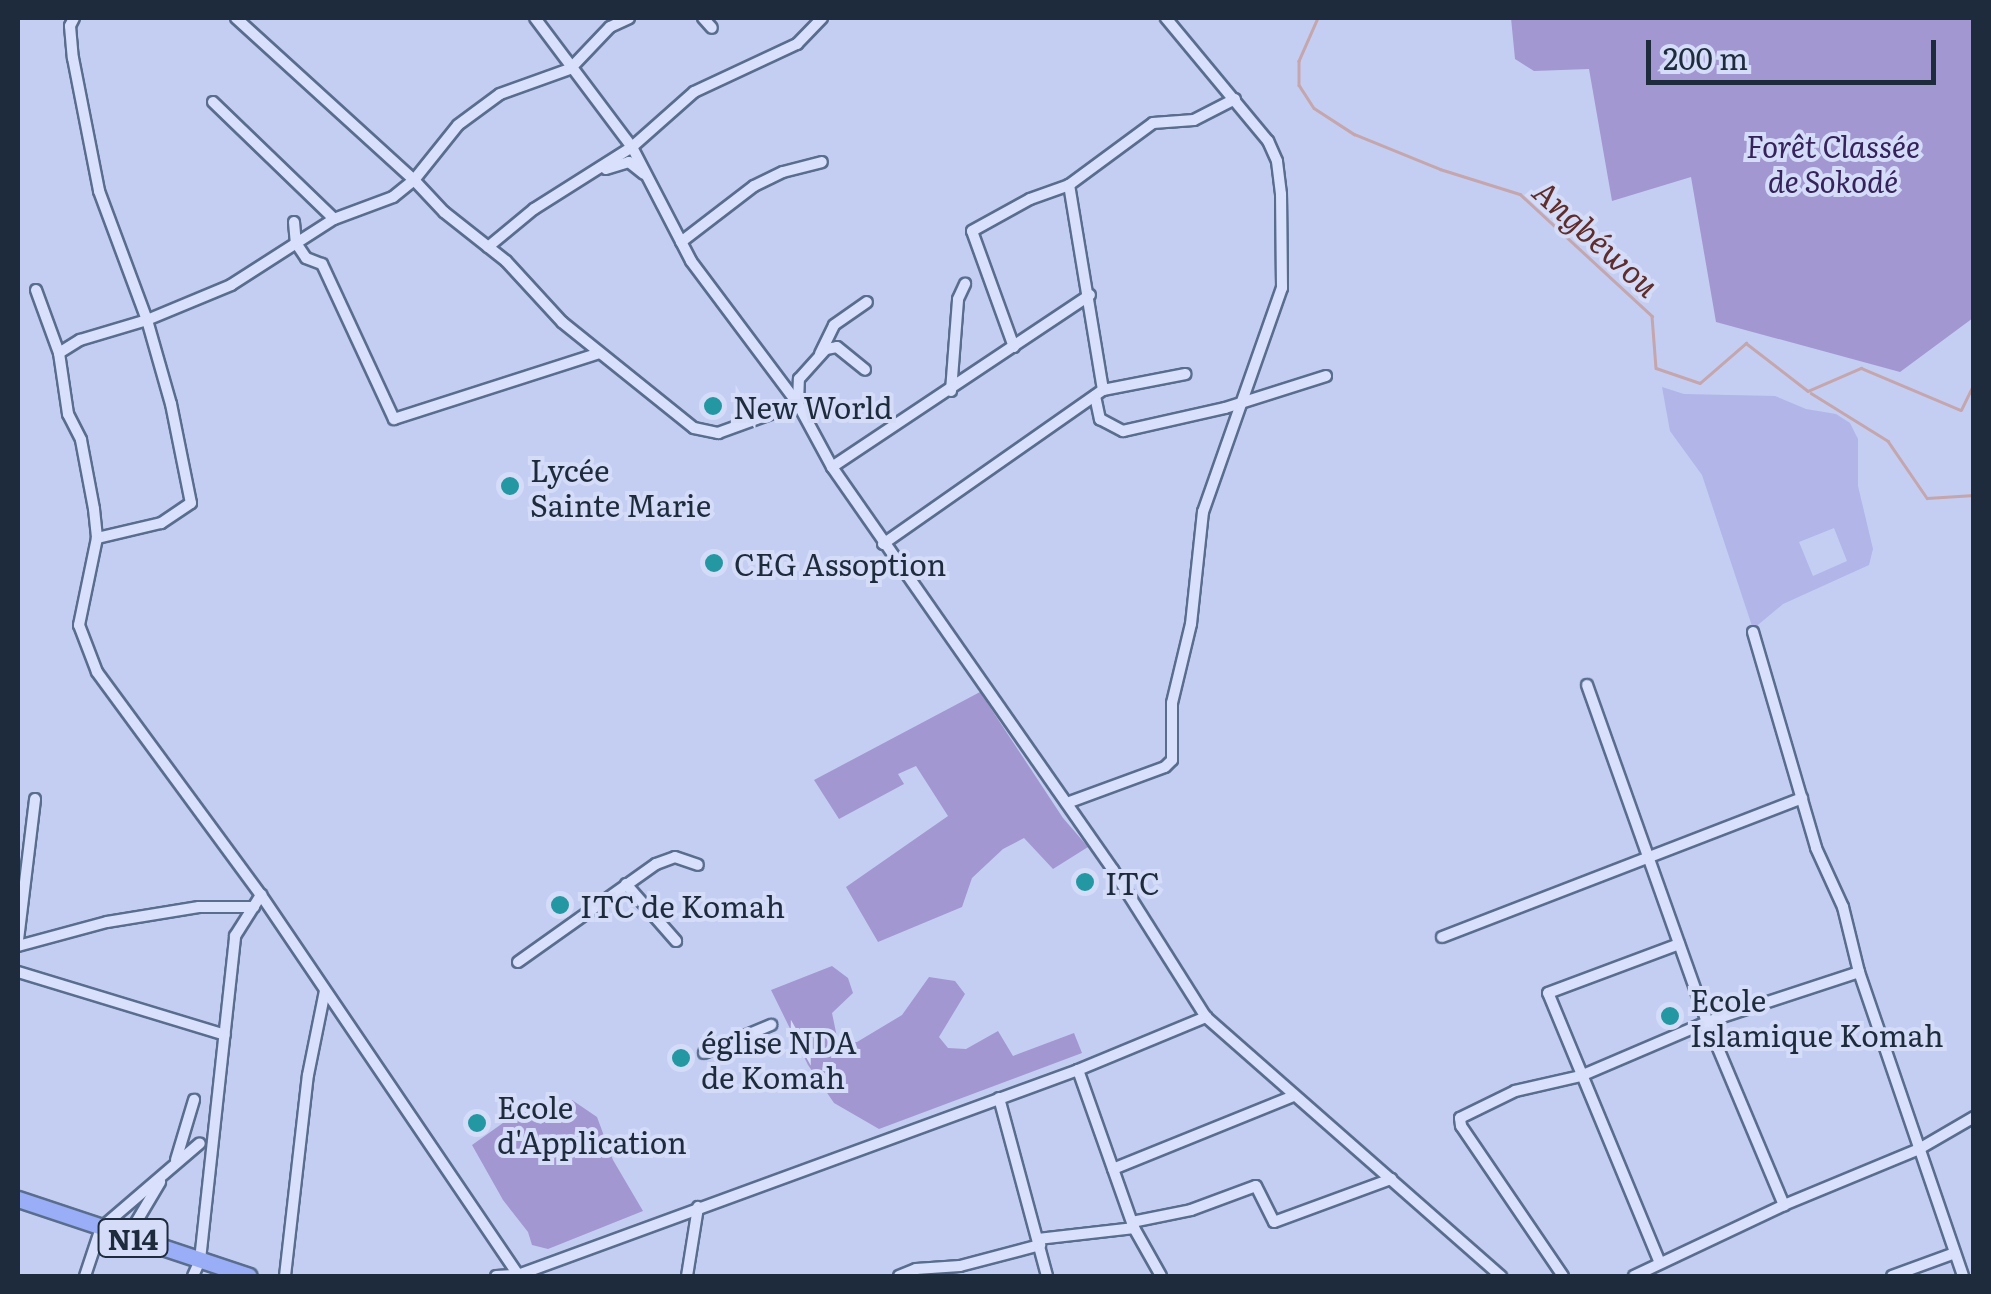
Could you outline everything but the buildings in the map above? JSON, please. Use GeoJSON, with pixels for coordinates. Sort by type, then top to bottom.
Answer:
{"type":"FeatureCollection","features":[{"type":"Feature","properties":{"kind":"main road","name":"N14"},"geometry":{"type":"LineString","coordinates":[[18,1198],[248,1276]]}},
{"type":"Feature","properties":{"kind":"street"},"geometry":{"type":"LineString","coordinates":[[74,18],[70,26],[73,58],[99,191],[147,320],[171,404],[191,503],[161,524],[98,538]]}},
{"type":"Feature","properties":{"kind":"street"},"geometry":{"type":"LineString","coordinates":[[535,18],[632,147],[681,242],[728,315],[751,337],[798,404],[832,467],[1066,803],[1206,1017],[1502,1276]]}},
{"type":"Feature","properties":{"kind":"street"},"geometry":{"type":"LineString","coordinates":[[59,353],[80,340],[147,320],[230,286],[334,219],[393,197],[414,180],[458,125],[500,94],[570,69],[610,28],[629,18]]}},
{"type":"Feature","properties":{"kind":"street"},"geometry":{"type":"LineString","coordinates":[[704,18],[712,28]]}},
{"type":"Feature","properties":{"kind":"street"},"geometry":{"type":"LineString","coordinates":[[488,247],[534,209],[632,147],[694,92],[797,44],[822,18]]}},
{"type":"Feature","properties":{"kind":"street"},"geometry":{"type":"LineString","coordinates":[[1066,803],[1165,767],[1172,760],[1172,703],[1191,624],[1204,512],[1279,301],[1284,247],[1277,161],[1268,141],[1166,18]]}},
{"type":"Feature","properties":{"kind":"street"},"geometry":{"type":"LineString","coordinates":[[243,20],[599,353],[694,428],[709,432],[735,428],[798,404]]}},
{"type":"Feature","properties":{"kind":"street"},"geometry":{"type":"LineString","coordinates":[[1014,348],[972,231],[1030,199],[1070,185],[1153,123],[1194,120],[1235,99]]}},
{"type":"Feature","properties":{"kind":"street"},"geometry":{"type":"LineString","coordinates":[[212,102],[334,219]]}},
{"type":"Feature","properties":{"kind":"street"},"geometry":{"type":"LineString","coordinates":[[582,178],[629,162],[647,176]]}},
{"type":"Feature","properties":{"kind":"street"},"geometry":{"type":"LineString","coordinates":[[681,242],[754,186],[783,172],[822,162]]}},
{"type":"Feature","properties":{"kind":"street"},"geometry":{"type":"LineString","coordinates":[[1070,185],[1071,211],[1090,296],[1100,419],[1124,431],[1240,403],[1326,376]]}},
{"type":"Feature","properties":{"kind":"street"},"geometry":{"type":"LineString","coordinates":[[294,222],[296,243],[306,258],[322,264],[394,420],[599,353]]}},
{"type":"Feature","properties":{"kind":"street"},"geometry":{"type":"LineString","coordinates":[[951,391],[958,299],[965,284]]}},
{"type":"Feature","properties":{"kind":"street"},"geometry":{"type":"LineString","coordinates":[[36,290],[59,353],[98,538],[78,624],[97,672],[261,894],[519,1276]]}},
{"type":"Feature","properties":{"kind":"street"},"geometry":{"type":"LineString","coordinates":[[832,467],[1090,296]]}},
{"type":"Feature","properties":{"kind":"street"},"geometry":{"type":"LineString","coordinates":[[798,404],[799,379],[819,355],[834,325],[867,302]]}},
{"type":"Feature","properties":{"kind":"street"},"geometry":{"type":"LineString","coordinates":[[819,355],[837,347],[865,370]]}},
{"type":"Feature","properties":{"kind":"street"},"geometry":{"type":"LineString","coordinates":[[884,544],[1100,393],[1186,374]]}},
{"type":"Feature","properties":{"kind":"street"},"geometry":{"type":"LineString","coordinates":[[1753,632],[1816,848],[1844,907],[1859,972],[1963,1276]]}},
{"type":"Feature","properties":{"kind":"street"},"geometry":{"type":"LineString","coordinates":[[1587,685],[1707,1022],[1784,1205]]}},
{"type":"Feature","properties":{"kind":"street"},"geometry":{"type":"LineString","coordinates":[[1442,937],[1802,798]]}},
{"type":"Feature","properties":{"kind":"street"},"geometry":{"type":"LineString","coordinates":[[35,799],[18,943],[108,922],[199,907],[240,903],[254,907]]}},
{"type":"Feature","properties":{"kind":"street"},"geometry":{"type":"LineString","coordinates":[[518,962],[626,884],[675,857],[698,865]]}},
{"type":"Feature","properties":{"kind":"street"},"geometry":{"type":"LineString","coordinates":[[626,884],[676,941]]}},
{"type":"Feature","properties":{"kind":"street"},"geometry":{"type":"LineString","coordinates":[[193,1276],[200,1260],[235,936],[261,894]]}},
{"type":"Feature","properties":{"kind":"street"},"geometry":{"type":"LineString","coordinates":[[1660,1263],[1548,993],[1679,944]]}},
{"type":"Feature","properties":{"kind":"street"},"geometry":{"type":"LineString","coordinates":[[18,972],[226,1035]]}},
{"type":"Feature","properties":{"kind":"street"},"geometry":{"type":"LineString","coordinates":[[1563,1276],[1460,1126],[1460,1118],[1515,1091],[1581,1076],[1707,1022],[1859,972]]}},
{"type":"Feature","properties":{"kind":"street"},"geometry":{"type":"LineString","coordinates":[[284,1276],[308,1075],[325,992]]}},
{"type":"Feature","properties":{"kind":"street"},"geometry":{"type":"LineString","coordinates":[[496,1276],[519,1276],[1078,1070],[1206,1017]]}},
{"type":"Feature","properties":{"kind":"street"},"geometry":{"type":"LineString","coordinates":[[704,1052],[771,1025]]}},
{"type":"Feature","properties":{"kind":"street"},"geometry":{"type":"LineString","coordinates":[[1078,1070],[1133,1225],[1161,1276]]}},
{"type":"Feature","properties":{"kind":"street"},"geometry":{"type":"LineString","coordinates":[[1113,1169],[1294,1096]]}},
{"type":"Feature","properties":{"kind":"street"},"geometry":{"type":"LineString","coordinates":[[999,1098],[1047,1276]]}},
{"type":"Feature","properties":{"kind":"street"},"geometry":{"type":"LineString","coordinates":[[128,1236],[174,1163],[188,1131],[194,1100]]}},
{"type":"Feature","properties":{"kind":"street"},"geometry":{"type":"LineString","coordinates":[[1634,1276],[1784,1205],[1919,1149],[1974,1117]]}},
{"type":"Feature","properties":{"kind":"street"},"geometry":{"type":"LineString","coordinates":[[188,1131],[212,1150]]}},
{"type":"Feature","properties":{"kind":"street"},"geometry":{"type":"LineString","coordinates":[[85,1276],[101,1228],[200,1143]]}},
{"type":"Feature","properties":{"kind":"street"},"geometry":{"type":"LineString","coordinates":[[899,1276],[916,1268],[960,1266],[1039,1242],[1133,1225],[1256,1186],[1274,1222],[1391,1179]]}},
{"type":"Feature","properties":{"kind":"street"},"geometry":{"type":"LineString","coordinates":[[687,1276],[698,1208]]}},
{"type":"Feature","properties":{"kind":"street"},"geometry":{"type":"LineString","coordinates":[[1892,1276],[1955,1253]]}},
{"type":"Feature","properties":{"kind":"shaded area"},"geometry":{"type":"Polygon","coordinates":[[[1662,387],[1684,394],[1775,396],[1806,409],[1836,414],[1850,423],[1858,439],[1858,486],[1873,549],[1869,565],[1783,604],[1753,629],[1702,475],[1670,431],[1662,387]],[[1834,528],[1799,542],[1813,576],[1847,561],[1834,528]]]}},
{"type":"Feature","properties":{"kind":"green space","name":"Forêt Classée de Sokodé"},"geometry":{"type":"Polygon","coordinates":[[[1511,18],[1973,18],[1973,318],[1900,372],[1716,322],[1691,177],[1612,201],[1589,69],[1534,71],[1515,59],[1511,18]]]}},
{"type":"Feature","properties":{"kind":"green space"},"geometry":{"type":"Polygon","coordinates":[[[980,692],[1063,818],[1088,847],[1053,869],[1024,838],[1003,849],[972,878],[962,907],[878,942],[846,887],[948,816],[916,766],[898,774],[904,784],[839,819],[814,780],[980,692]]]}},
{"type":"Feature","properties":{"kind":"green space"},"geometry":{"type":"Polygon","coordinates":[[[832,966],[848,978],[853,993],[832,1013],[838,1042],[857,1042],[902,1015],[929,977],[955,981],[965,994],[939,1037],[948,1048],[966,1049],[998,1031],[1013,1056],[1074,1033],[1082,1053],[879,1129],[834,1103],[808,1065],[771,990],[832,966]]]}},
{"type":"Feature","properties":{"kind":"green space"},"geometry":{"type":"Polygon","coordinates":[[[572,1100],[597,1117],[613,1160],[643,1211],[548,1249],[532,1245],[528,1232],[503,1200],[472,1145],[524,1108],[541,1124],[572,1100]]]}},
{"type":"Feature","properties":{"kind":"waterway","name":"Angbéwou"},"geometry":{"type":"LineString","coordinates":[[1318,18],[1299,61],[1299,85],[1314,108],[1354,134],[1440,169],[1520,194],[1652,316],[1656,368],[1700,383],[1746,343],[1808,391],[1861,368],[1961,410],[1974,383]]}},
{"type":"Feature","properties":{"kind":"waterway"},"geometry":{"type":"LineString","coordinates":[[1811,393],[1888,441],[1927,498],[1974,495]]}},
{"type":"Feature","properties":{"kind":"place","name":"New World"},"geometry":{"type":"Point","coordinates":[713,406]}},
{"type":"Feature","properties":{"kind":"place","name":"Lycée Sainte Marie"},"geometry":{"type":"Point","coordinates":[510,486]}},
{"type":"Feature","properties":{"kind":"place","name":"CEG Assoption"},"geometry":{"type":"Point","coordinates":[714,563]}},
{"type":"Feature","properties":{"kind":"place","name":"ITC"},"geometry":{"type":"Point","coordinates":[1085,882]}},
{"type":"Feature","properties":{"kind":"place","name":"ITC de Komah"},"geometry":{"type":"Point","coordinates":[560,905]}},
{"type":"Feature","properties":{"kind":"place","name":"Ecole Islamique Komah"},"geometry":{"type":"Point","coordinates":[1670,1016]}},
{"type":"Feature","properties":{"kind":"place","name":"église NDA de Komah"},"geometry":{"type":"Point","coordinates":[681,1058]}},
{"type":"Feature","properties":{"kind":"place","name":"Ecole d'Application"},"geometry":{"type":"Point","coordinates":[477,1123]}}]}
